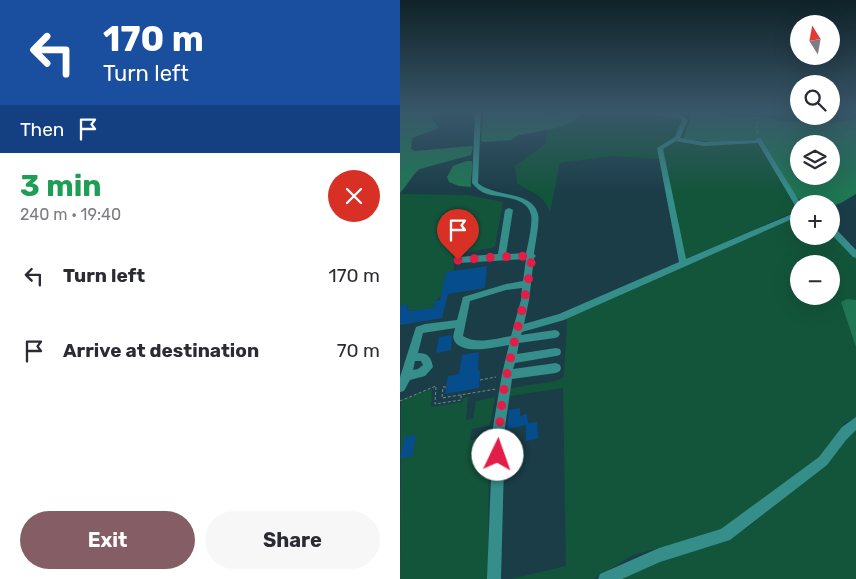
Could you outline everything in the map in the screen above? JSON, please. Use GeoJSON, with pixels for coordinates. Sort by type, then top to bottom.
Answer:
{"type":"FeatureCollection","features":[{"type":"Feature","properties":{"kind":"street"},"geometry":{"type":"LineString","coordinates":[[477,138],[475,184],[482,190],[522,200],[534,209],[535,215],[532,256],[519,329],[504,388],[499,427],[494,579]]}},
{"type":"Feature","properties":{"kind":"street"},"geometry":{"type":"LineString","coordinates":[[683,264],[660,148],[675,139],[704,144],[760,140],[792,195]]}},
{"type":"Feature","properties":{"kind":"street"},"geometry":{"type":"LineString","coordinates":[[502,256],[509,210]]}},
{"type":"Feature","properties":{"kind":"street"},"geometry":{"type":"LineString","coordinates":[[519,329],[560,317],[790,217]]}},
{"type":"Feature","properties":{"kind":"street"},"geometry":{"type":"LineString","coordinates":[[840,238],[856,255]]}},
{"type":"Feature","properties":{"kind":"street"},"geometry":{"type":"LineString","coordinates":[[458,260],[502,256],[532,256]]}},
{"type":"Feature","properties":{"kind":"street"},"geometry":{"type":"LineString","coordinates":[[527,284],[506,287],[466,299],[458,338],[467,344],[478,345],[555,334]]}},
{"type":"Feature","properties":{"kind":"street"},"geometry":{"type":"LineString","coordinates":[[400,387],[406,376],[419,330],[460,323]]}},
{"type":"Feature","properties":{"kind":"street"},"geometry":{"type":"LineString","coordinates":[[511,359],[556,352]]}},
{"type":"Feature","properties":{"kind":"street"},"geometry":{"type":"LineString","coordinates":[[406,376],[421,373],[428,367],[424,357],[411,358]]}},
{"type":"Feature","properties":{"kind":"street"},"geometry":{"type":"LineString","coordinates":[[507,375],[556,368]]}},
{"type":"Feature","properties":{"kind":"street"},"geometry":{"type":"LineString","coordinates":[[605,579],[658,555],[725,535],[824,461],[844,432],[856,423]]}},
{"type":"Feature","properties":{"kind":"path"},"geometry":{"type":"LineString","coordinates":[[480,380],[507,375]]}},
{"type":"Feature","properties":{"kind":"path"},"geometry":{"type":"LineString","coordinates":[[400,401],[436,386],[435,404],[461,400],[462,395]]}},
{"type":"Feature","properties":{"kind":"path"},"geometry":{"type":"LineString","coordinates":[[446,387],[443,387],[442,398],[504,388]]}},
{"type":"Feature","properties":{"kind":"green space"},"geometry":{"type":"Polygon","coordinates":[[[400,138],[412,138],[411,149],[415,151],[473,147],[471,155],[420,169],[400,193],[400,138]]]}},
{"type":"Feature","properties":{"kind":"green space"},"geometry":{"type":"Polygon","coordinates":[[[481,138],[513,138],[512,140],[481,141],[481,138]]]}},
{"type":"Feature","properties":{"kind":"green space"},"geometry":{"type":"Polygon","coordinates":[[[546,138],[689,138],[710,142],[756,139],[790,198],[790,214],[682,262],[661,159],[612,156],[560,163],[550,212],[544,200],[517,183],[515,166],[545,144],[546,138]]]}},
{"type":"Feature","properties":{"kind":"green space"},"geometry":{"type":"Polygon","coordinates":[[[790,138],[790,185],[840,185],[840,138],[856,138],[856,194],[840,203],[840,195],[795,195],[762,139],[713,142],[683,139],[790,138]]]}},
{"type":"Feature","properties":{"kind":"green space"},"geometry":{"type":"Polygon","coordinates":[[[466,161],[472,161],[471,187],[459,186],[449,182],[447,177],[453,166],[466,161]]]}},
{"type":"Feature","properties":{"kind":"green space"},"geometry":{"type":"Polygon","coordinates":[[[400,194],[468,195],[503,202],[495,246],[455,254],[453,258],[454,271],[446,272],[442,295],[435,301],[434,308],[407,311],[408,305],[400,306],[400,194]]]}},
{"type":"Feature","properties":{"kind":"green space"},"geometry":{"type":"Polygon","coordinates":[[[790,219],[790,245],[840,245],[840,242],[856,258],[856,418],[844,423],[824,456],[725,530],[633,555],[594,579],[511,579],[566,566],[563,388],[509,396],[510,389],[554,381],[564,377],[567,321],[564,315],[790,219]]]}},
{"type":"Feature","properties":{"kind":"green space"},"geometry":{"type":"Polygon","coordinates":[[[847,299],[856,300],[856,347],[841,302],[847,299]]]}},
{"type":"Feature","properties":{"kind":"green space"},"geometry":{"type":"Polygon","coordinates":[[[432,389],[431,407],[462,402],[463,398],[468,397],[466,420],[473,419],[476,401],[495,397],[490,425],[472,429],[470,440],[489,438],[488,579],[400,579],[401,404],[404,399],[432,389]]]}},
{"type":"Feature","properties":{"kind":"green space"},"geometry":{"type":"Polygon","coordinates":[[[856,427],[856,579],[620,579],[660,559],[729,538],[748,527],[827,463],[856,427]]]}},
{"type":"Feature","properties":{"kind":"building"},"geometry":{"type":"Polygon","coordinates":[[[487,266],[485,288],[448,294],[442,318],[400,325],[400,306],[408,304],[407,311],[434,308],[435,301],[440,300],[446,272],[487,266]]]}},
{"type":"Feature","properties":{"kind":"building"},"geometry":{"type":"Polygon","coordinates":[[[452,335],[451,350],[436,353],[439,337],[452,335]]]}},
{"type":"Feature","properties":{"kind":"building"},"geometry":{"type":"Polygon","coordinates":[[[479,352],[479,388],[445,394],[448,376],[459,374],[462,355],[479,352]]]}},
{"type":"Feature","properties":{"kind":"building"},"geometry":{"type":"Polygon","coordinates":[[[520,408],[520,416],[527,414],[528,423],[537,422],[538,438],[526,441],[526,425],[507,429],[509,410],[520,408]]]}},
{"type":"Feature","properties":{"kind":"building"},"geometry":{"type":"Polygon","coordinates":[[[416,435],[412,456],[400,458],[405,437],[416,435]]]}},
{"type":"Feature","properties":{"kind":"route"},"geometry":{"type":"LineString","coordinates":[[458,260],[532,256],[525,300],[504,388],[499,427],[498,455]]}}]}
